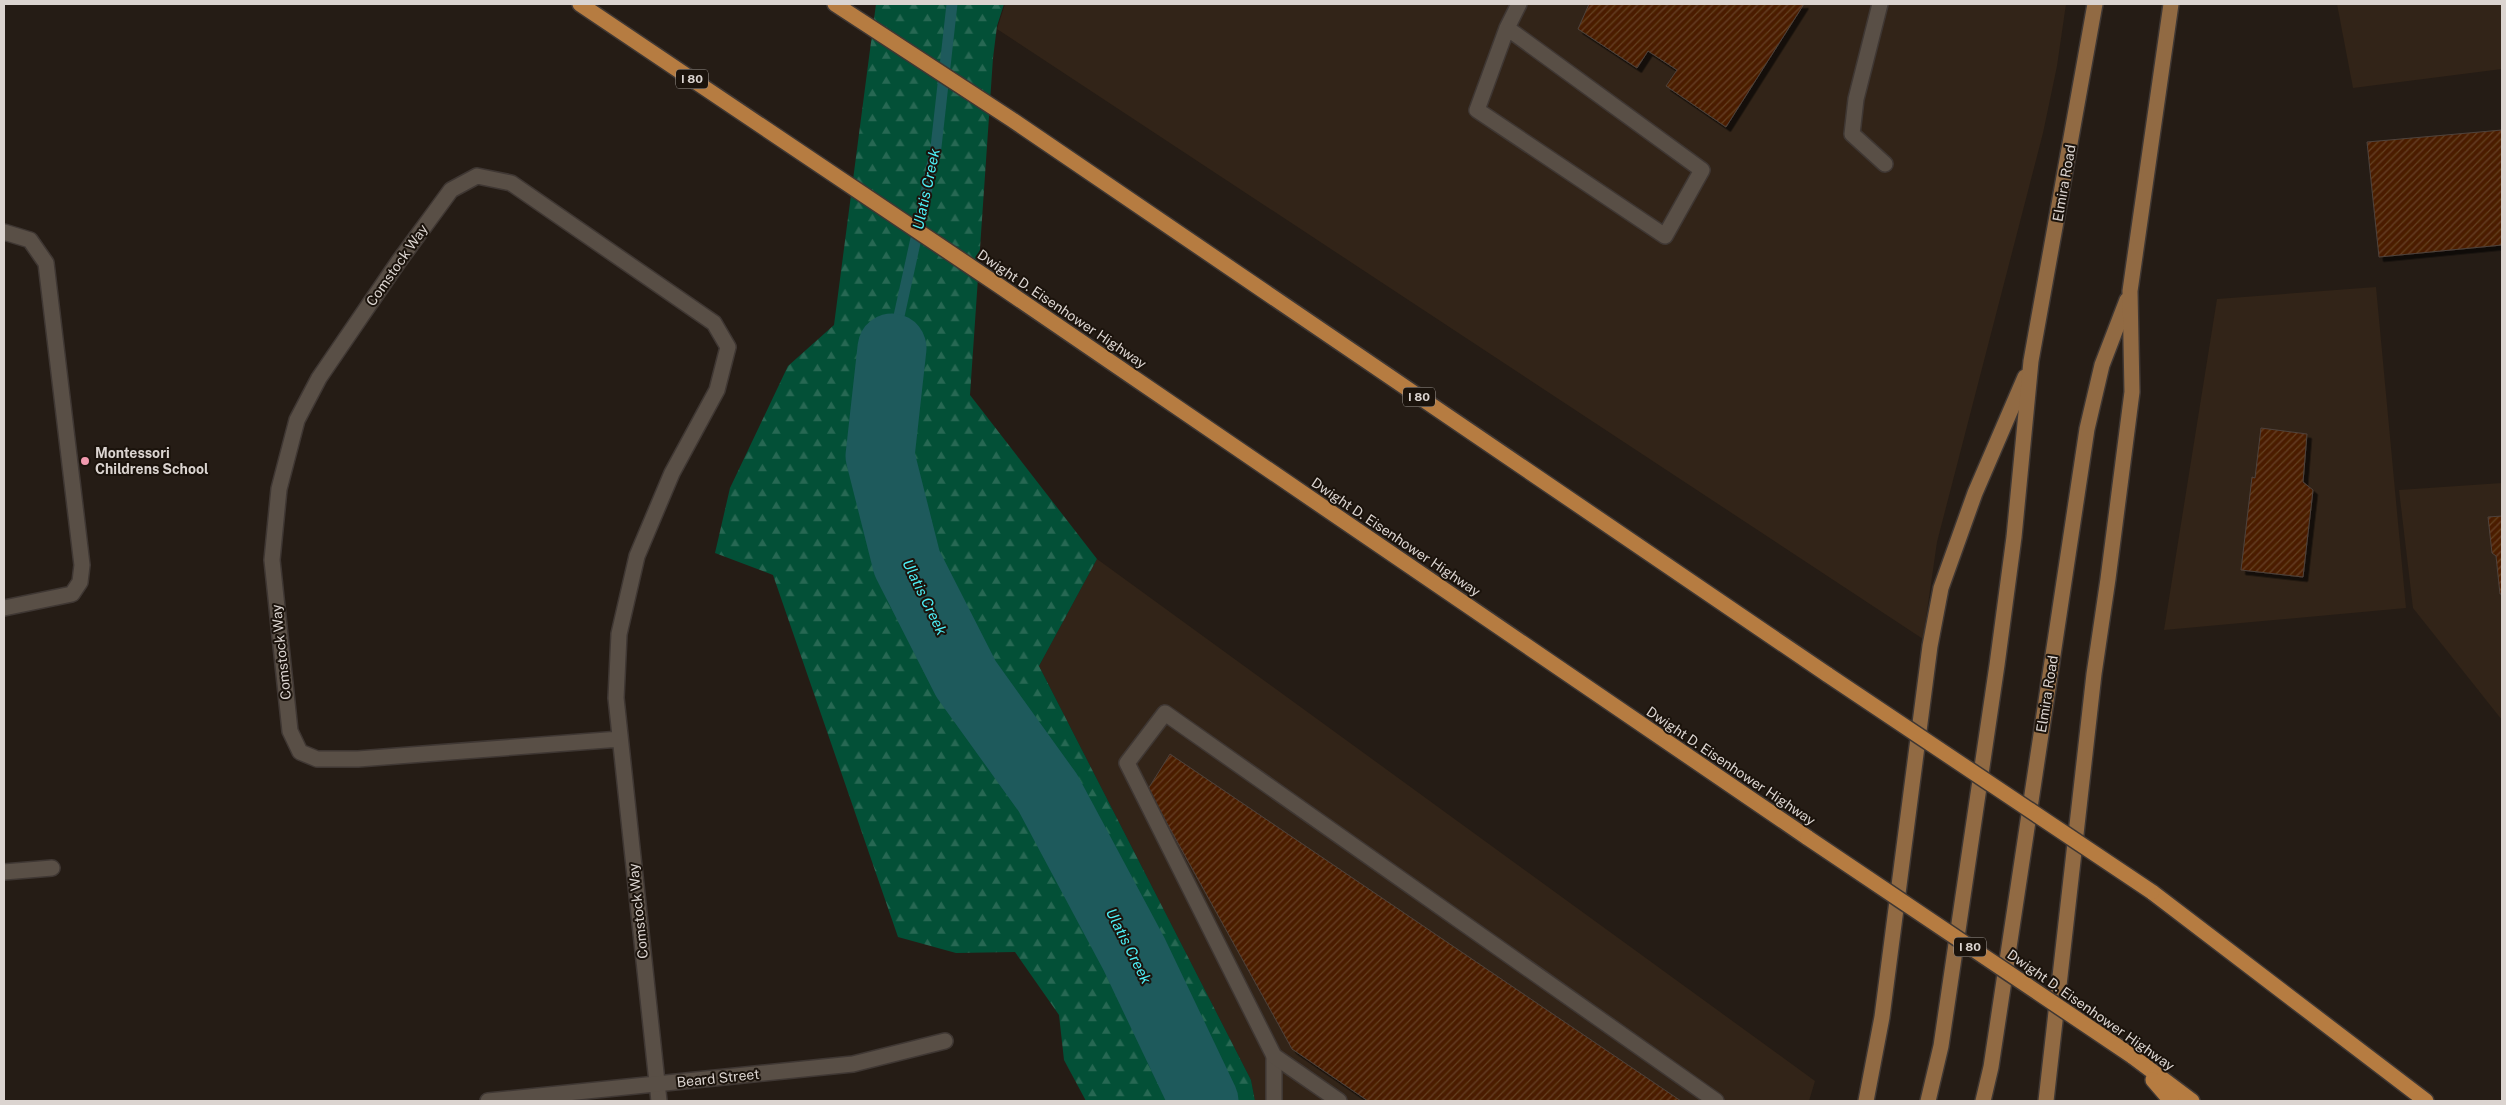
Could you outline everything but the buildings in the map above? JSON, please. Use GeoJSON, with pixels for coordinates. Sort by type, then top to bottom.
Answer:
{"type":"FeatureCollection","features":[{"type":"Feature","properties":{"kind":"highway","name":"Dwight D. Eisenhower Highway"},"geometry":{"type":"LineString","coordinates":[[580,4],[998,285],[1808,838],[2132,1056],[2192,1101]]}},
{"type":"Feature","properties":{"kind":"highway","name":"I 80"},"geometry":{"type":"LineString","coordinates":[[835,4],[1011,119],[1828,675],[2152,892],[2426,1101]]}},
{"type":"Feature","properties":{"kind":"highway"},"geometry":{"type":"LineString","coordinates":[[2132,1056],[2171,1101]]}},
{"type":"Feature","properties":{"kind":"main road","name":"Elmira Road"},"geometry":{"type":"LineString","coordinates":[[1928,1101],[1941,1046],[1997,665],[2014,537],[2031,361],[2095,4]]}},
{"type":"Feature","properties":{"kind":"main road","name":"Elmira Road"},"geometry":{"type":"LineString","coordinates":[[2046,1101],[2094,674],[2132,392],[2130,291],[2171,4]]}},
{"type":"Feature","properties":{"kind":"main road","name":"Elmira Road"},"geometry":{"type":"LineString","coordinates":[[1983,1101],[1991,1067],[2087,429],[2102,365],[2130,291]]}},
{"type":"Feature","properties":{"kind":"main road","name":"Elmira Road"},"geometry":{"type":"LineString","coordinates":[[1866,1101],[1882,1017],[1930,646],[1941,588],[1975,493],[2031,361]]}},
{"type":"Feature","properties":{"kind":"street"},"geometry":{"type":"LineString","coordinates":[[1507,28],[1702,170],[1665,236],[1477,110],[1507,28],[1519,4]]}},
{"type":"Feature","properties":{"kind":"street"},"geometry":{"type":"LineString","coordinates":[[1880,4],[1856,98],[1852,134],[1885,164]]}},
{"type":"Feature","properties":{"kind":"street","name":"Comstock Way"},"geometry":{"type":"LineString","coordinates":[[620,739],[358,759],[317,759],[300,752],[290,731],[272,560],[279,489],[298,420],[319,378],[399,261],[451,190],[477,176],[511,184],[519,189],[714,323],[728,347],[718,390],[672,473],[638,556],[619,634],[616,698],[659,1101]]}},
{"type":"Feature","properties":{"kind":"street"},"geometry":{"type":"LineString","coordinates":[[4,232],[30,240],[46,263],[82,565],[80,582],[72,594],[4,608]]}},
{"type":"Feature","properties":{"kind":"street"},"geometry":{"type":"LineString","coordinates":[[1274,1101],[1274,1056],[1128,763],[1165,714],[1716,1101]]}},
{"type":"Feature","properties":{"kind":"street"},"geometry":{"type":"LineString","coordinates":[[4,872],[52,868]]}},
{"type":"Feature","properties":{"kind":"street","name":"Beard Street"},"geometry":{"type":"LineString","coordinates":[[488,1101],[853,1064],[945,1041]]}},
{"type":"Feature","properties":{"kind":"street"},"geometry":{"type":"LineString","coordinates":[[1274,1056],[1339,1101]]}},
{"type":"Feature","properties":{"kind":"shaded area"},"geometry":{"type":"Polygon","coordinates":[[[1005,4],[2066,4],[2057,66],[2043,133],[1937,542],[1923,639],[997,29],[1005,4]]]}},
{"type":"Feature","properties":{"kind":"shaded area"},"geometry":{"type":"Polygon","coordinates":[[[2337,4],[2502,4],[2502,69],[2353,88],[2337,4]]]}},
{"type":"Feature","properties":{"kind":"shaded area"},"geometry":{"type":"Polygon","coordinates":[[[2376,287],[2406,608],[2164,630],[2217,299],[2376,287]]]}},
{"type":"Feature","properties":{"kind":"shaded area"},"geometry":{"type":"Polygon","coordinates":[[[2502,483],[2502,720],[2413,608],[2399,490],[2502,483]]]}},
{"type":"Feature","properties":{"kind":"shaded area"},"geometry":{"type":"Polygon","coordinates":[[[1097,559],[1815,1081],[1809,1101],[1255,1101],[1251,1080],[1039,666],[1097,559]]]}},
{"type":"Feature","properties":{"kind":"green space"},"geometry":{"type":"Polygon","coordinates":[[[876,4],[1004,4],[997,26],[993,58],[970,395],[1097,559],[1039,666],[1251,1080],[1255,1101],[1086,1101],[1064,1060],[1059,1015],[1015,952],[956,953],[898,937],[773,575],[715,553],[730,488],[788,366],[834,325],[876,4]]]}},
{"type":"Feature","properties":{"kind":"waterway","name":"Ulatis Creek"},"geometry":{"type":"LineString","coordinates":[[892,348],[936,147],[952,4]]}},
{"type":"Feature","properties":{"kind":"waterway","name":"Ulatis Creek"},"geometry":{"type":"LineString","coordinates":[[892,348],[880,456],[907,563],[966,679],[1048,793],[1134,954],[1204,1101]]}},
{"type":"Feature","properties":{"kind":"place","name":"Montessori Childrens School"},"geometry":{"type":"Point","coordinates":[85,461]}}]}
